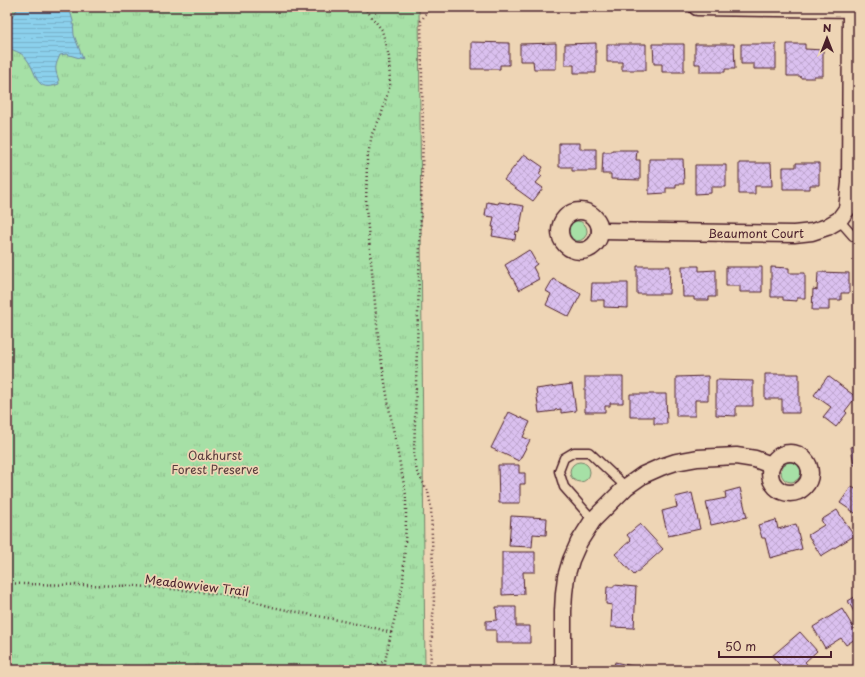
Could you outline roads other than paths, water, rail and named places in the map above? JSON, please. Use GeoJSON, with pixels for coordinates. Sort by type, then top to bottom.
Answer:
{"type":"FeatureCollection","features":[{"type":"Feature","properties":{"kind":"street"},"geometry":{"type":"LineString","coordinates":[[697,7],[854,9],[850,183],[847,209],[839,220]]}},
{"type":"Feature","properties":{"kind":"street","name":"Beaumont Court"},"geometry":{"type":"LineString","coordinates":[[600,232],[794,234],[812,232],[839,220]]}},
{"type":"Feature","properties":{"kind":"street"},"geometry":{"type":"LineString","coordinates":[[563,670],[562,611],[566,577],[571,560],[579,542],[593,520],[626,487],[661,467],[676,462],[698,458],[736,456],[755,459],[771,465]]}},
{"type":"Feature","properties":{"kind":"lane"},"geometry":{"type":"LineString","coordinates":[[839,220],[853,236]]}},
{"type":"Feature","properties":{"kind":"lane"},"geometry":{"type":"LineString","coordinates":[[593,520],[564,487],[559,471],[564,458],[574,452],[589,452],[626,487]]}},
{"type":"Feature","properties":{"kind":"water"},"geometry":{"type":"Polygon","coordinates":[[[19,7],[69,7],[73,21],[74,35],[83,59],[66,54],[60,55],[56,69],[59,84],[45,86],[41,84],[26,58],[7,48],[7,22],[19,7]]]}},
{"type":"Feature","properties":{"kind":"park label","name":"Oakhurst Forest Preserve"},"geometry":{"type":"Point","coordinates":[215,462]}}]}
